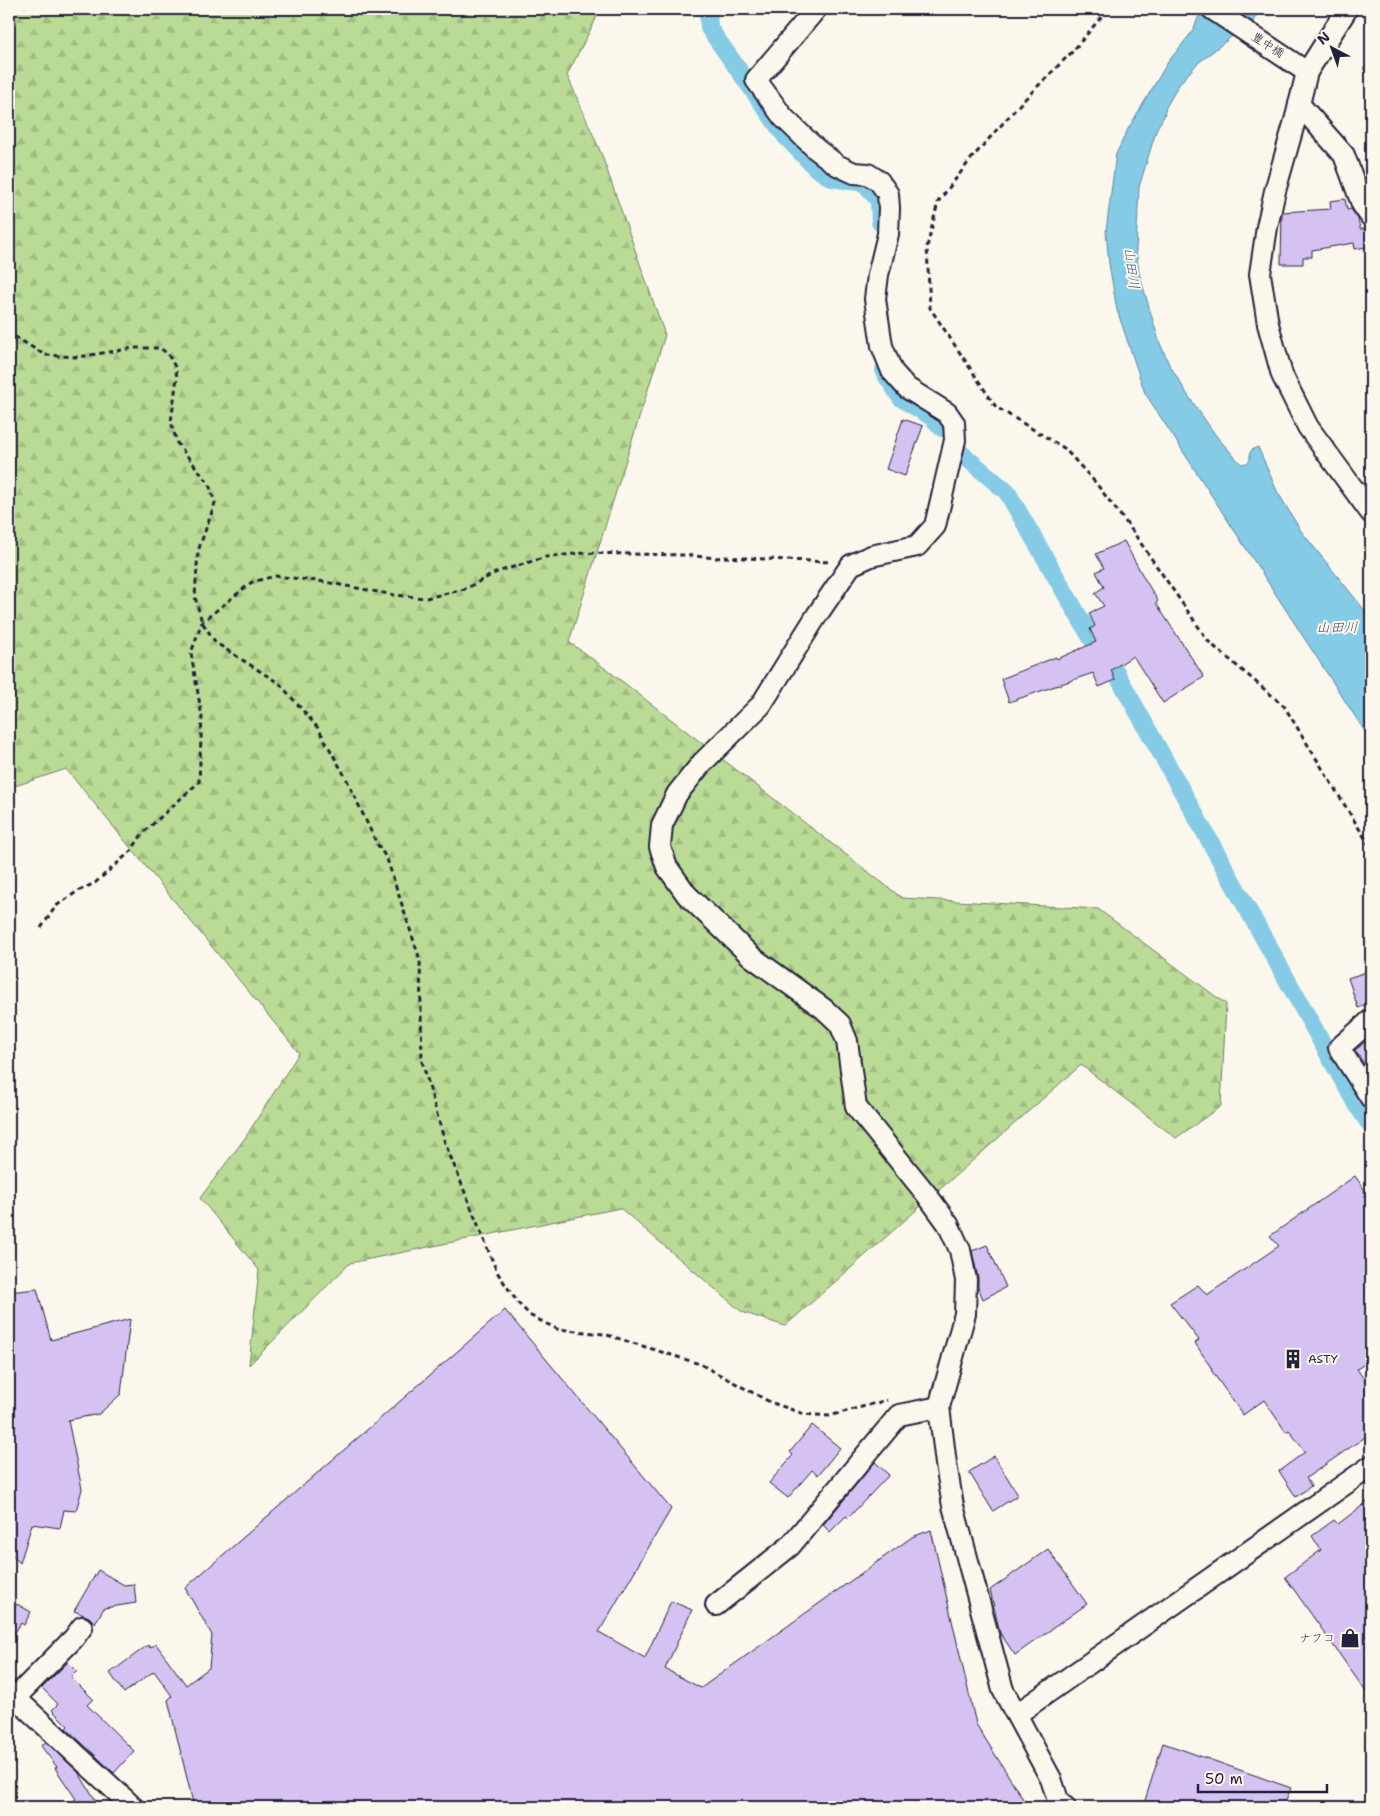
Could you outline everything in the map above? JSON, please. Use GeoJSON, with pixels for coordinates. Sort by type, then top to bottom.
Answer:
{"type":"FeatureCollection","features":[{"type":"Feature","properties":{"kind":"street"},"geometry":{"type":"LineString","coordinates":[[816,9],[756,80],[783,117],[816,149],[837,165],[854,173],[868,174],[879,181],[888,194],[888,234],[878,275],[875,299],[882,346],[892,371],[907,388],[947,413],[954,423],[956,440],[935,526],[917,546],[870,556],[851,565],[817,614],[761,705],[702,763],[677,794],[662,826],[660,847],[667,867],[687,895],[752,957],[824,1009],[840,1024],[847,1041],[856,1107],[927,1195],[948,1224],[960,1250],[966,1280],[965,1314],[940,1407],[953,1506],[1003,1690],[1051,1779],[1059,1806]]}},
{"type":"Feature","properties":{"kind":"street","name":"豊中橋"},"geometry":{"type":"LineString","coordinates":[[1212,9],[1302,69]]}},
{"type":"Feature","properties":{"kind":"street"},"geometry":{"type":"LineString","coordinates":[[1347,9],[1302,69],[1300,104],[1275,191],[1260,274],[1268,324],[1282,375],[1308,427],[1371,513]]}},
{"type":"Feature","properties":{"kind":"street"},"geometry":{"type":"LineString","coordinates":[[1300,104],[1344,155],[1362,204],[1371,217]]}},
{"type":"Feature","properties":{"kind":"street"},"geometry":{"type":"LineString","coordinates":[[1371,1020],[1339,1048],[1371,1098]]}},
{"type":"Feature","properties":{"kind":"street"},"geometry":{"type":"LineString","coordinates":[[716,1605],[790,1546],[899,1416],[940,1407]]}},
{"type":"Feature","properties":{"kind":"street"},"geometry":{"type":"LineString","coordinates":[[1017,1714],[1371,1466]]}},
{"type":"Feature","properties":{"kind":"street"},"geometry":{"type":"LineString","coordinates":[[82,1627],[74,1638],[12,1695],[133,1807]]}},
{"type":"Feature","properties":{"kind":"path"},"geometry":{"type":"LineString","coordinates":[[1105,9],[1102,16],[1073,51],[1020,104],[971,158],[938,202],[927,246],[930,308],[996,407],[1064,448],[1095,482],[1131,529],[1209,642],[1284,706],[1371,848]]}},
{"type":"Feature","properties":{"kind":"path"},"geometry":{"type":"LineString","coordinates":[[9,330],[12,335],[45,356],[78,357],[134,348],[160,348],[168,354],[175,367],[177,377],[171,422],[177,443],[209,484],[215,503],[198,550],[196,597],[202,622],[216,643],[280,684],[318,728],[346,778],[376,842],[387,859],[420,960],[422,1061],[445,1143],[497,1272],[518,1303],[530,1316],[557,1329],[604,1334],[700,1364],[770,1402],[804,1414],[829,1416],[891,1399]]}},
{"type":"Feature","properties":{"kind":"path"},"geometry":{"type":"LineString","coordinates":[[41,928],[56,906],[78,891],[95,883],[110,870],[131,851],[143,833],[199,782],[202,717],[191,653],[202,622],[252,582],[274,576],[325,582],[394,595],[426,598],[465,589],[497,572],[546,557],[582,553],[822,561],[851,565]]}},
{"type":"Feature","properties":{"kind":"green space"},"geometry":{"type":"Polygon","coordinates":[[[9,9],[601,9],[567,75],[601,153],[665,335],[569,642],[902,898],[1098,909],[1226,1004],[1221,1106],[1176,1138],[1081,1065],[785,1326],[742,1312],[620,1208],[350,1263],[249,1365],[259,1270],[200,1198],[245,1138],[299,1053],[66,769],[9,788],[9,9]]]}},
{"type":"Feature","properties":{"kind":"water","name":"山田川"},"geometry":{"type":"Polygon","coordinates":[[[1202,9],[1260,9],[1252,23],[1241,29],[1197,64],[1180,83],[1166,107],[1164,116],[1157,128],[1139,187],[1136,250],[1139,273],[1159,341],[1169,364],[1189,397],[1217,437],[1241,464],[1247,463],[1250,460],[1250,452],[1258,447],[1277,491],[1301,531],[1371,618],[1371,741],[1145,393],[1117,310],[1109,264],[1106,231],[1116,154],[1128,129],[1168,62],[1192,32],[1202,9]]]}},
{"type":"Feature","properties":{"kind":"building"},"geometry":{"type":"Polygon","coordinates":[[[1345,199],[1347,210],[1351,209],[1358,219],[1360,229],[1368,229],[1371,246],[1355,249],[1354,243],[1312,250],[1312,257],[1303,257],[1303,264],[1281,264],[1282,212],[1331,209],[1330,201],[1345,199]]]}},
{"type":"Feature","properties":{"kind":"building"},"geometry":{"type":"Polygon","coordinates":[[[903,419],[923,426],[905,476],[886,469],[903,419]]]}},
{"type":"Feature","properties":{"kind":"building"},"geometry":{"type":"Polygon","coordinates":[[[1124,541],[1158,601],[1156,603],[1204,677],[1163,703],[1133,656],[1111,670],[1115,680],[1099,687],[1093,673],[1009,702],[1001,679],[1056,657],[1057,659],[1096,642],[1090,629],[1095,626],[1089,613],[1104,606],[1095,593],[1104,587],[1096,572],[1104,568],[1096,554],[1124,541]]]}},
{"type":"Feature","properties":{"kind":"building"},"geometry":{"type":"Polygon","coordinates":[[[1366,972],[1371,986],[1371,1003],[1358,1008],[1348,978],[1366,972]]]}},
{"type":"Feature","properties":{"kind":"building"},"geometry":{"type":"Polygon","coordinates":[[[1371,1038],[1371,1075],[1355,1050],[1371,1038]]]}},
{"type":"Feature","properties":{"kind":"building"},"geometry":{"type":"Polygon","coordinates":[[[1355,1176],[1371,1199],[1371,1360],[1357,1369],[1371,1389],[1371,1433],[1306,1478],[1311,1486],[1296,1497],[1279,1471],[1305,1452],[1289,1430],[1286,1432],[1264,1400],[1243,1415],[1211,1370],[1195,1343],[1199,1340],[1170,1303],[1198,1285],[1207,1295],[1279,1246],[1270,1236],[1355,1176]]]}},
{"type":"Feature","properties":{"kind":"building"},"geometry":{"type":"Polygon","coordinates":[[[987,1245],[1006,1287],[983,1299],[978,1287],[972,1251],[987,1245]]]}},
{"type":"Feature","properties":{"kind":"building"},"geometry":{"type":"Polygon","coordinates":[[[37,1289],[51,1340],[130,1319],[121,1394],[99,1414],[68,1420],[82,1489],[76,1511],[64,1510],[60,1528],[32,1524],[20,1563],[9,1552],[9,1292],[37,1289]]]}},
{"type":"Feature","properties":{"kind":"building"},"geometry":{"type":"Polygon","coordinates":[[[505,1310],[671,1509],[599,1632],[645,1658],[671,1601],[692,1610],[665,1669],[701,1688],[912,1537],[931,1530],[976,1724],[1028,1807],[194,1807],[168,1700],[172,1696],[154,1671],[124,1693],[110,1673],[148,1645],[150,1648],[156,1644],[186,1685],[209,1668],[212,1635],[185,1588],[505,1310]]]}},
{"type":"Feature","properties":{"kind":"building"},"geometry":{"type":"Polygon","coordinates":[[[812,1425],[840,1448],[818,1475],[812,1470],[788,1498],[769,1483],[793,1455],[790,1452],[812,1425]]]}},
{"type":"Feature","properties":{"kind":"building"},"geometry":{"type":"Polygon","coordinates":[[[994,1456],[1018,1495],[993,1511],[969,1472],[994,1456]]]}},
{"type":"Feature","properties":{"kind":"building"},"geometry":{"type":"Polygon","coordinates":[[[875,1462],[889,1475],[848,1518],[846,1516],[830,1532],[823,1525],[875,1462]]]}},
{"type":"Feature","properties":{"kind":"building","name":"ナフコ"},"geometry":{"type":"Polygon","coordinates":[[[1371,1499],[1371,1699],[1285,1577],[1321,1550],[1312,1536],[1334,1520],[1338,1524],[1371,1499]]]}},
{"type":"Feature","properties":{"kind":"building"},"geometry":{"type":"Polygon","coordinates":[[[1048,1549],[1087,1604],[1015,1655],[1000,1633],[990,1590],[1048,1549]]]}},
{"type":"Feature","properties":{"kind":"building"},"geometry":{"type":"Polygon","coordinates":[[[98,1570],[124,1585],[134,1584],[136,1603],[104,1608],[95,1623],[89,1617],[74,1611],[98,1570]]]}},
{"type":"Feature","properties":{"kind":"building"},"geometry":{"type":"Polygon","coordinates":[[[17,1604],[31,1612],[24,1625],[21,1623],[9,1642],[9,1618],[17,1604]]]}},
{"type":"Feature","properties":{"kind":"building"},"geometry":{"type":"Polygon","coordinates":[[[68,1662],[77,1671],[71,1677],[93,1699],[87,1705],[134,1751],[114,1773],[66,1728],[68,1726],[52,1710],[58,1704],[42,1688],[68,1662]]]}},
{"type":"Feature","properties":{"kind":"building"},"geometry":{"type":"Polygon","coordinates":[[[46,1742],[78,1772],[100,1807],[64,1807],[76,1799],[55,1768],[57,1767],[41,1746],[46,1742]]]}},
{"type":"Feature","properties":{"kind":"building"},"geometry":{"type":"Polygon","coordinates":[[[1163,1743],[1291,1788],[1283,1807],[1143,1807],[1163,1743]]]}},
{"type":"Feature","properties":{"kind":"waterway"},"geometry":{"type":"LineString","coordinates":[[708,9],[709,28],[786,137],[816,168],[832,178],[865,183],[879,201],[880,222]]}},
{"type":"Feature","properties":{"kind":"waterway"},"geometry":{"type":"LineString","coordinates":[[884,370],[901,398],[932,417],[942,428]]}},
{"type":"Feature","properties":{"kind":"waterway"},"geometry":{"type":"LineString","coordinates":[[961,453],[1007,492],[1093,641],[1103,651],[1119,678],[1355,1102],[1371,1126]]}},
{"type":"Feature","properties":{"kind":"place","name":"ASTY"},"geometry":{"type":"Point","coordinates":[1293,1359]}},
{"type":"Feature","properties":{"kind":"place","name":"ナフコ"},"geometry":{"type":"Point","coordinates":[1350,1638]}}]}
